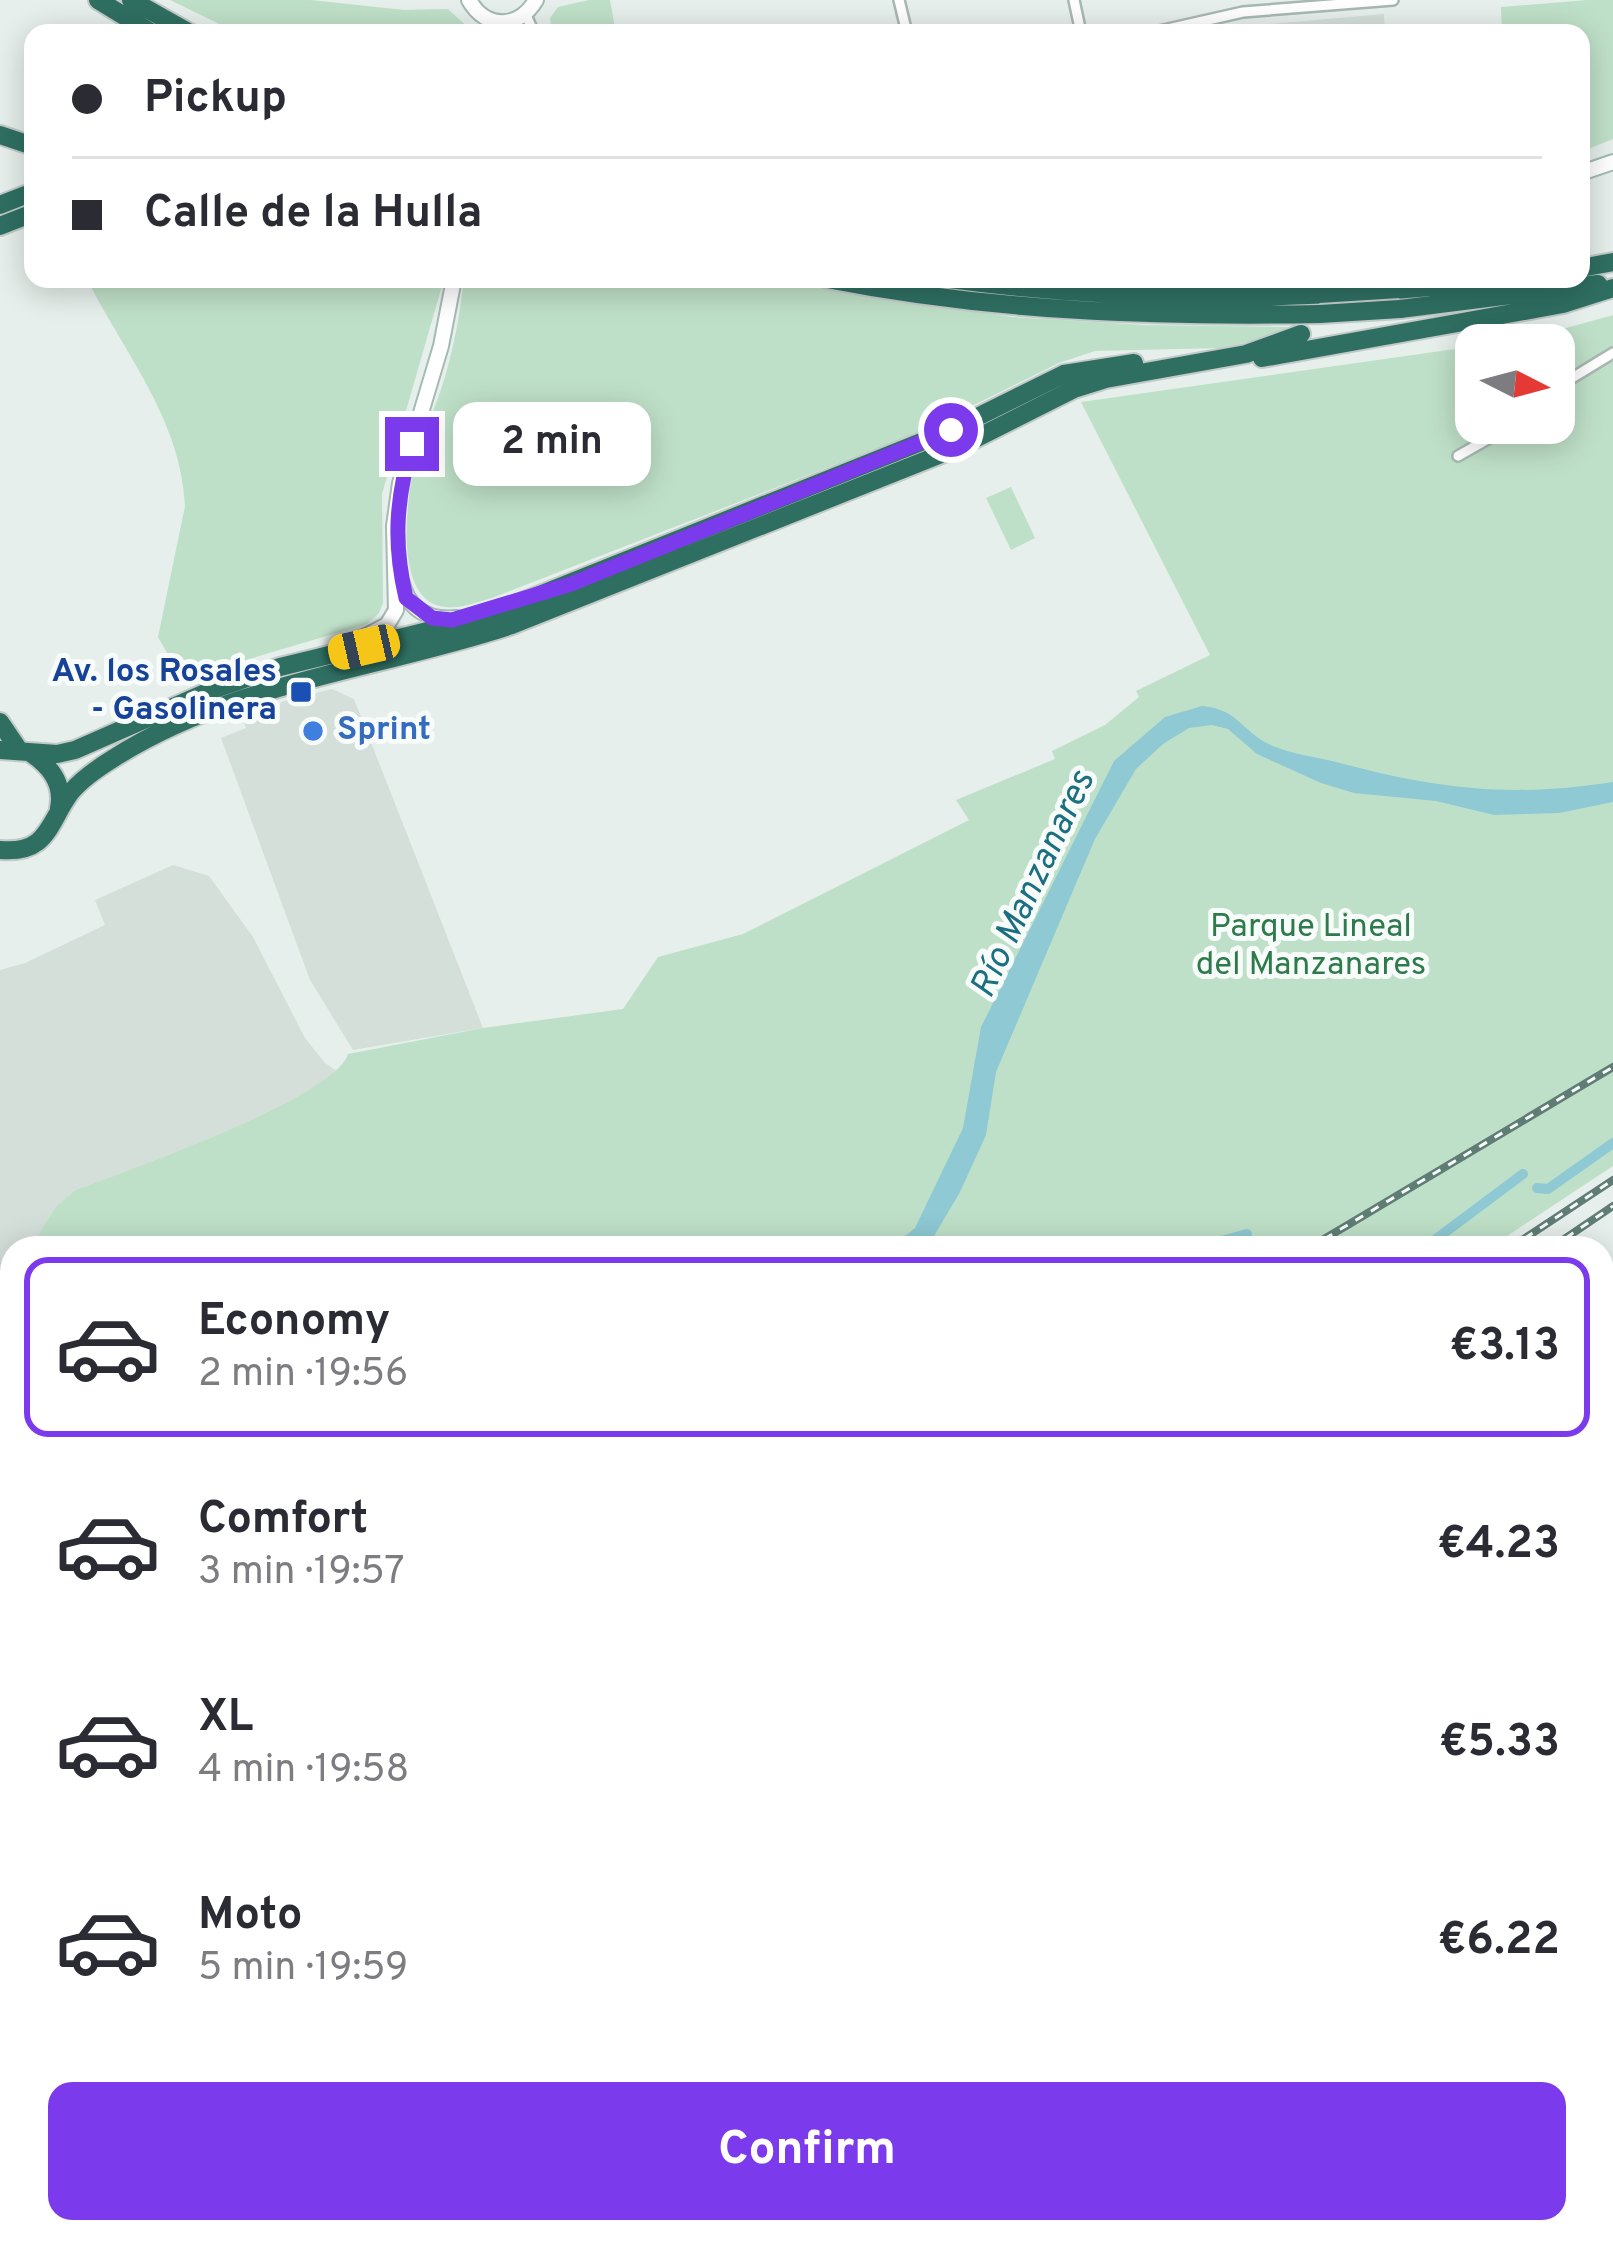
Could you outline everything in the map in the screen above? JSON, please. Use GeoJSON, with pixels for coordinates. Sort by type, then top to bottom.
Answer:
{"type":"FeatureCollection","features":[{"type":"Feature","properties":{"kind":"highway"},"geometry":{"type":"LineString","coordinates":[[98,0],[137,24]]}},
{"type":"Feature","properties":{"kind":"highway"},"geometry":{"type":"LineString","coordinates":[[131,0],[174,24]]}},
{"type":"Feature","properties":{"kind":"highway"},"geometry":{"type":"LineString","coordinates":[[1074,389],[1541,308],[1613,285]]}},
{"type":"Feature","properties":{"kind":"highway"},"geometry":{"type":"LineString","coordinates":[[892,288],[1042,309],[1186,316],[1400,309],[1586,288]]}},
{"type":"Feature","properties":{"kind":"highway"},"geometry":{"type":"LineString","coordinates":[[1041,288],[1236,298],[1408,288]]}},
{"type":"Feature","properties":{"kind":"highway"},"geometry":{"type":"LineString","coordinates":[[1,850],[24,849],[39,842],[55,824],[72,790],[112,759],[196,716],[299,682],[452,645],[512,625],[959,447],[1074,389],[1246,354],[1301,334]]}},
{"type":"Feature","properties":{"kind":"highway"},"geometry":{"type":"LineString","coordinates":[[17,751],[75,750],[212,690],[280,667],[467,622],[951,430],[1052,379],[1095,367],[1199,362]]}},
{"type":"Feature","properties":{"kind":"highway"},"geometry":{"type":"LineString","coordinates":[[0,722],[17,751],[56,779],[61,800],[55,824]]}},
{"type":"Feature","properties":{"kind":"street"},"geometry":{"type":"LineString","coordinates":[[508,24],[526,15],[536,0]]}},
{"type":"Feature","properties":{"kind":"street"},"geometry":{"type":"LineString","coordinates":[[1181,24],[1242,6],[1393,0]]}},
{"type":"Feature","properties":{"kind":"street"},"geometry":{"type":"LineString","coordinates":[[471,4],[489,21],[510,22]]}},
{"type":"Feature","properties":{"kind":"street"},"geometry":{"type":"LineString","coordinates":[[526,15],[530,24]]}},
{"type":"Feature","properties":{"kind":"street"},"geometry":{"type":"LineString","coordinates":[[280,667],[374,635],[395,610],[394,526],[400,483],[441,346],[452,288]]}},
{"type":"Feature","properties":{"kind":"street"},"geometry":{"type":"LineString","coordinates":[[1575,376],[1613,352]]}},
{"type":"Feature","properties":{"kind":"street"},"geometry":{"type":"LineString","coordinates":[[1458,456],[1479,444]]}},
{"type":"Feature","properties":{"kind":"street"},"geometry":{"type":"LineString","coordinates":[[396,556],[406,598],[432,618],[452,620],[571,584]]}},
{"type":"Feature","properties":{"kind":"shaded area"},"geometry":{"type":"Polygon","coordinates":[[[1384,14],[1385,24],[1271,24],[1384,14]]]}},
{"type":"Feature","properties":{"kind":"shaded area"},"geometry":{"type":"Polygon","coordinates":[[[332,689],[354,699],[483,1028],[353,1050],[310,980],[221,738],[246,728],[242,717],[277,716],[281,702],[332,689]]]}},
{"type":"Feature","properties":{"kind":"shaded area"},"geometry":{"type":"Polygon","coordinates":[[[173,865],[209,876],[253,937],[305,1038],[340,1073],[56,1236],[0,1236],[0,970],[105,925],[95,900],[173,865]]]}},
{"type":"Feature","properties":{"kind":"green space"},"geometry":{"type":"Polygon","coordinates":[[[170,0],[311,0],[404,10],[448,9],[464,24],[219,24],[170,0]]]}},
{"type":"Feature","properties":{"kind":"green space"},"geometry":{"type":"Polygon","coordinates":[[[610,0],[614,24],[551,24],[558,7],[610,0]]]}},
{"type":"Feature","properties":{"kind":"green space"},"geometry":{"type":"Polygon","coordinates":[[[1613,0],[1613,139],[1590,148],[1590,24],[1502,24],[1501,7],[1613,0]]]}},
{"type":"Feature","properties":{"kind":"green space"},"geometry":{"type":"Polygon","coordinates":[[[92,288],[441,288],[382,494],[383,603],[379,613],[367,624],[212,670],[174,665],[158,637],[185,506],[173,444],[148,388],[92,288]]]}},
{"type":"Feature","properties":{"kind":"green space"},"geometry":{"type":"Polygon","coordinates":[[[463,288],[824,288],[1012,317],[1288,327],[1222,348],[1095,351],[1059,363],[919,432],[492,598],[446,607],[429,601],[417,588],[410,569],[407,522],[416,460],[456,330],[463,288]]]}},
{"type":"Feature","properties":{"kind":"green space","name":"Parque Lineal del Manzanares"},"geometry":{"type":"Polygon","coordinates":[[[1613,315],[1613,1166],[1507,1236],[38,1236],[56,1207],[74,1191],[269,1112],[335,1072],[348,1054],[483,1028],[623,1009],[658,957],[743,934],[969,820],[956,800],[1055,759],[1052,751],[1105,725],[1139,697],[1136,691],[1210,655],[1081,402],[1455,349],[1455,444],[1575,444],[1575,326],[1613,315]]]}},
{"type":"Feature","properties":{"kind":"green space"},"geometry":{"type":"Polygon","coordinates":[[[1011,487],[1035,538],[1011,550],[986,498],[1011,487]]]}},
{"type":"Feature","properties":{"kind":"water"},"geometry":{"type":"Polygon","coordinates":[[[1202,706],[1214,708],[1273,746],[1441,784],[1507,790],[1613,782],[1613,802],[1559,813],[1494,815],[1436,801],[1354,793],[1257,754],[1228,729],[1189,728],[1136,769],[1095,839],[996,1072],[986,1135],[960,1192],[934,1236],[905,1236],[915,1228],[963,1128],[981,1027],[1114,761],[1165,717],[1202,706]]]}},
{"type":"Feature","properties":{"kind":"waterway"},"geometry":{"type":"LineString","coordinates":[[1537,1188],[1548,1189],[1613,1143]]}},
{"type":"Feature","properties":{"kind":"waterway"},"geometry":{"type":"LineString","coordinates":[[1440,1236],[1523,1174]]}},
{"type":"Feature","properties":{"kind":"waterway"},"geometry":{"type":"LineString","coordinates":[[1240,1236],[1247,1234]]}},
{"type":"Feature","properties":{"kind":"railway"},"geometry":{"type":"LineString","coordinates":[[1329,1236],[1613,1067]]}},
{"type":"Feature","properties":{"kind":"railway"},"geometry":{"type":"LineString","coordinates":[[1528,1236],[1613,1180]]}},
{"type":"Feature","properties":{"kind":"railway"},"geometry":{"type":"LineString","coordinates":[[1569,1236],[1613,1206]]}},
{"type":"Feature","properties":{"kind":"place","name":"Av. los Rosales - Gasolinera"},"geometry":{"type":"Point","coordinates":[301,692]}},
{"type":"Feature","properties":{"kind":"place","name":"Sprint"},"geometry":{"type":"Point","coordinates":[313,731]}},
{"type":"Feature","properties":{"kind":"route"},"geometry":{"type":"LineString","coordinates":[[412,444],[400,483],[394,526],[396,556],[406,598],[432,618],[452,620],[571,584],[951,430]]}},
{"type":"Feature","properties":{"kind":"water label","name":"Río Manzanares"},"geometry":{"type":"Point","coordinates":[1034,885]}}]}
